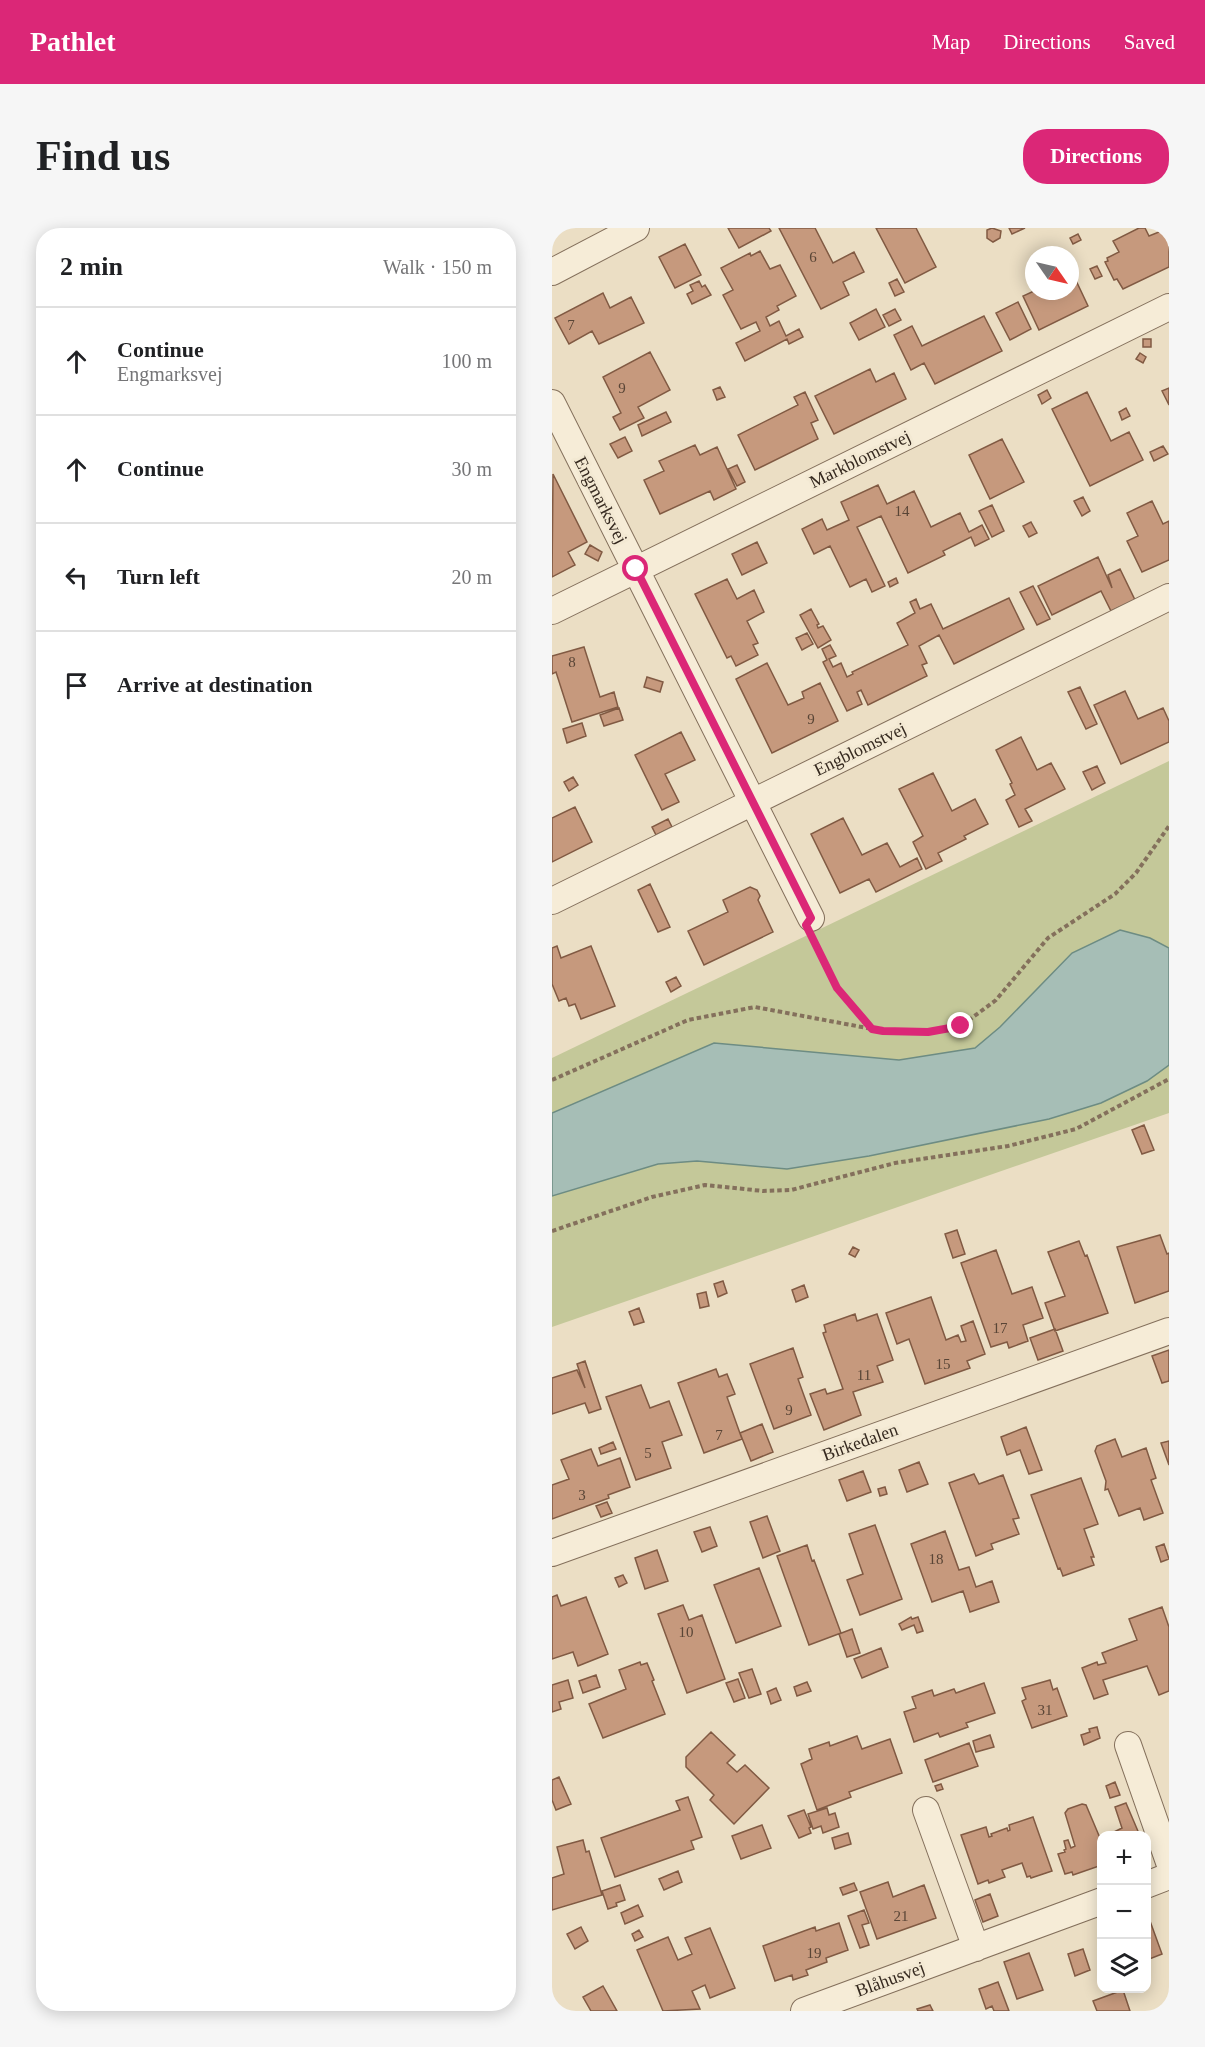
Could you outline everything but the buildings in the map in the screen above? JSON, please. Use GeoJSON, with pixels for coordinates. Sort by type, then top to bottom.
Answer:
{"type":"FeatureCollection","features":[{"type":"Feature","properties":{"kind":"street"},"geometry":{"type":"LineString","coordinates":[[552,272],[636,228]]}},
{"type":"Feature","properties":{"kind":"street","name":"Markblomstvej"},"geometry":{"type":"LineString","coordinates":[[552,611],[1169,307]]}},
{"type":"Feature","properties":{"kind":"street","name":"Engmarksvej"},"geometry":{"type":"LineString","coordinates":[[552,403],[811,918]]}},
{"type":"Feature","properties":{"kind":"street","name":"Engblomstvej"},"geometry":{"type":"LineString","coordinates":[[552,901],[1169,597]]}},
{"type":"Feature","properties":{"kind":"street","name":"Birkedalen"},"geometry":{"type":"LineString","coordinates":[[552,1554],[1169,1331]]}},
{"type":"Feature","properties":{"kind":"street"},"geometry":{"type":"LineString","coordinates":[[1128,1745],[1169,1862]]}},
{"type":"Feature","properties":{"kind":"street"},"geometry":{"type":"LineString","coordinates":[[926,1810],[976,1948]]}},
{"type":"Feature","properties":{"kind":"street"},"geometry":{"type":"LineString","coordinates":[[1151,1883],[1169,1876]]}},
{"type":"Feature","properties":{"kind":"street","name":"Blåhusvej"},"geometry":{"type":"LineString","coordinates":[[804,2011],[1097,1903]]}},
{"type":"Feature","properties":{"kind":"path"},"geometry":{"type":"LineString","coordinates":[[552,1080],[688,1020],[755,1007],[883,1031],[928,1032],[961,1026],[996,1000],[1048,938],[1115,894],[1137,873],[1169,826]]}},
{"type":"Feature","properties":{"kind":"path"},"geometry":{"type":"LineString","coordinates":[[811,918],[806,925],[837,988],[872,1029]]}},
{"type":"Feature","properties":{"kind":"path"},"geometry":{"type":"LineString","coordinates":[[552,1231],[652,1197],[705,1185],[763,1191],[791,1190],[895,1163],[1008,1146],[1076,1129],[1169,1079]]}},
{"type":"Feature","properties":{"kind":"green space"},"geometry":{"type":"Polygon","coordinates":[[[1169,761],[1169,1113],[552,1327],[552,1058],[1169,761]]]}},
{"type":"Feature","properties":{"kind":"water"},"geometry":{"type":"Polygon","coordinates":[[[1120,930],[1150,938],[1169,948],[1169,1065],[1147,1081],[1101,1103],[1049,1119],[869,1156],[787,1169],[697,1161],[658,1164],[552,1196],[552,1113],[714,1043],[899,1060],[975,1048],[1000,1027],[1072,953],[1120,930]]]}},
{"type":"Feature","properties":{"kind":"route"},"geometry":{"type":"LineString","coordinates":[[636,569],[811,918],[806,925],[837,988],[872,1029],[928,1032],[961,1026]]}}]}
